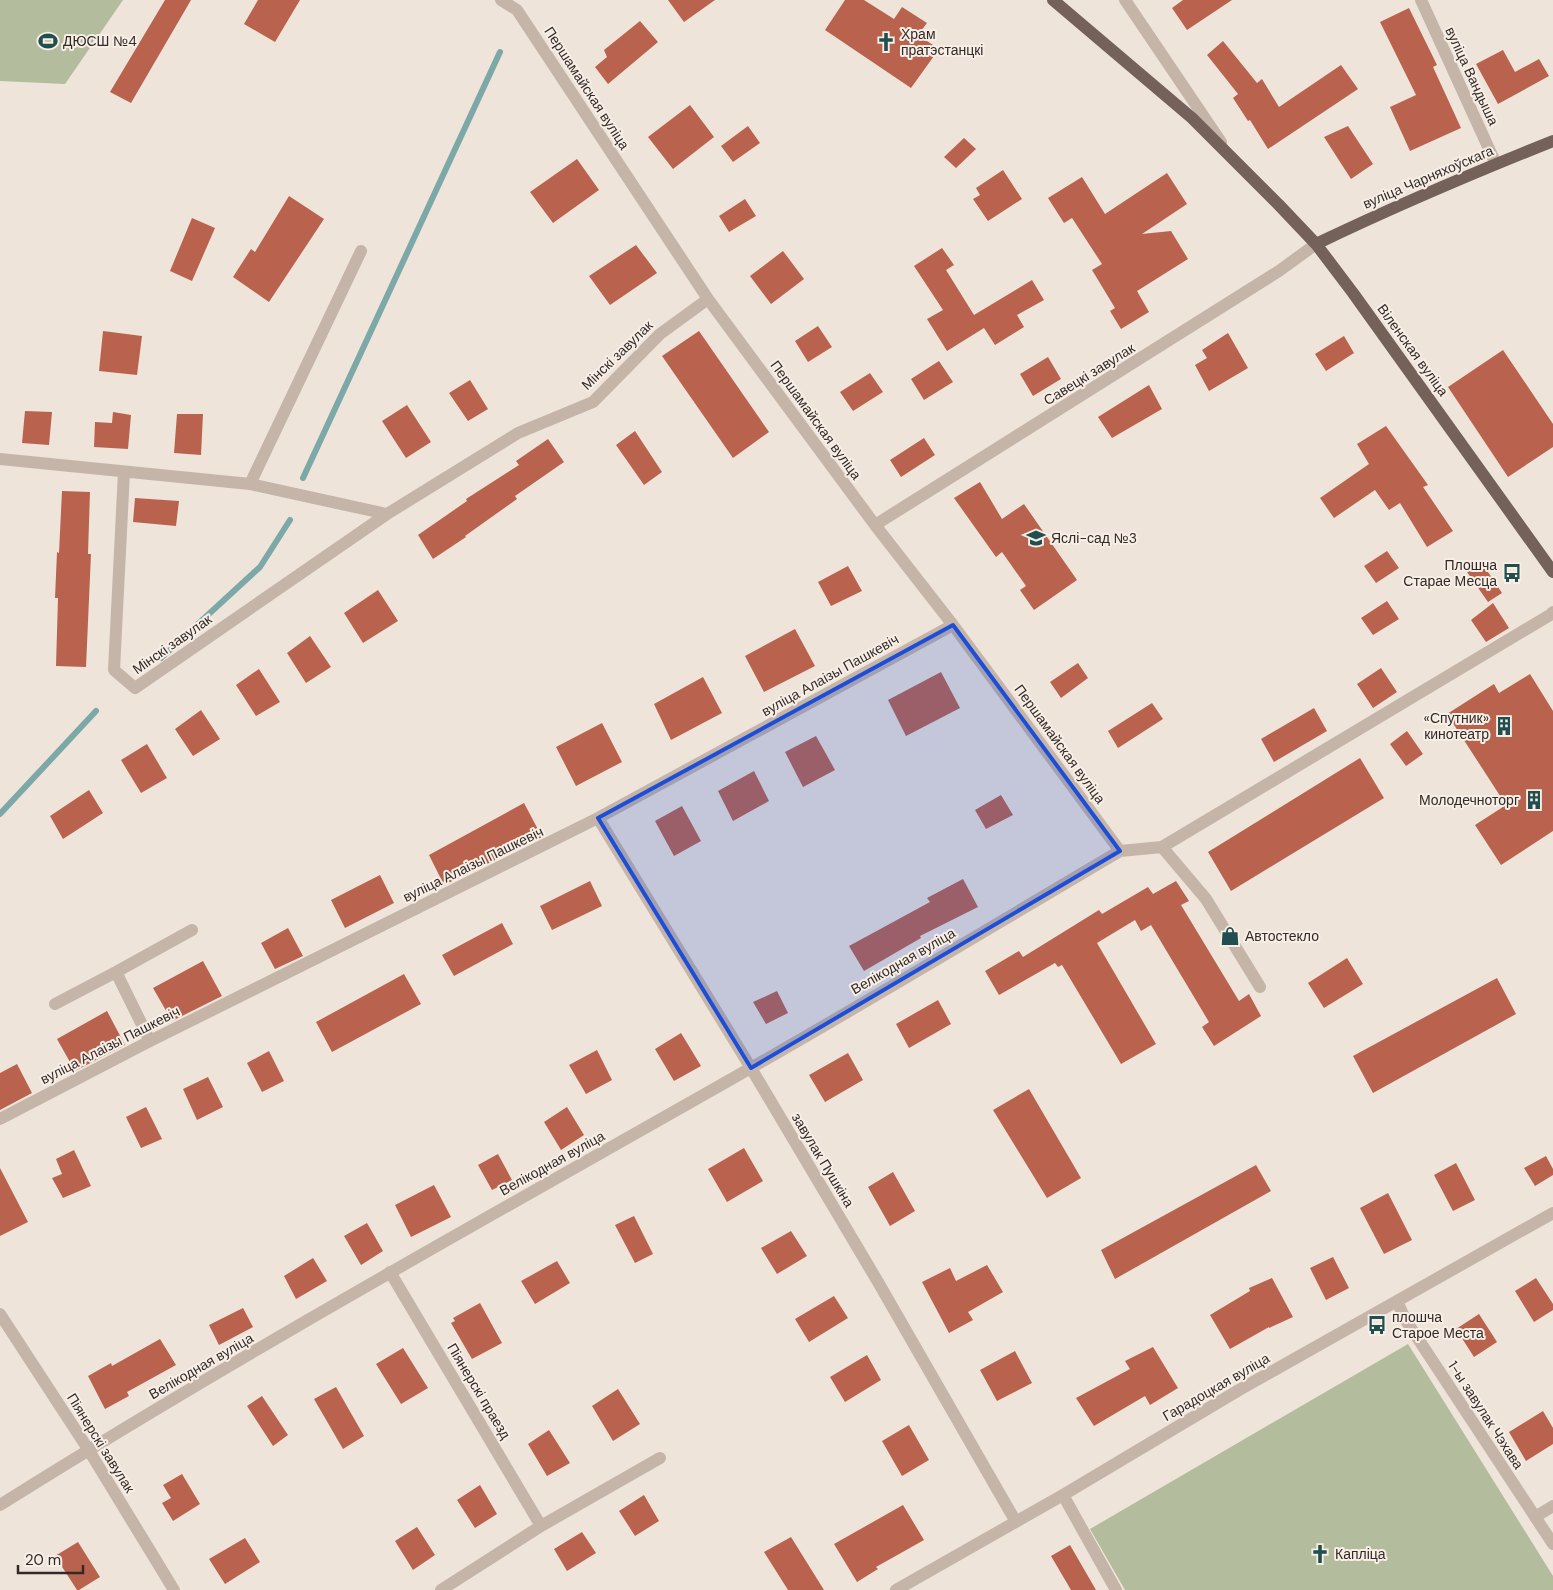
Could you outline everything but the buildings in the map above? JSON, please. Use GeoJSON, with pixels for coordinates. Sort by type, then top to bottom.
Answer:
{"type":"FeatureCollection","features":[{"type":"Feature","properties":{"kind":"main road","name":"Віленская вуліца"},"geometry":{"type":"LineString","coordinates":[[1053,0],[1192,118],[1316,244],[1553,572]]}},
{"type":"Feature","properties":{"kind":"main road","name":"вуліца Чарняхоўскага"},"geometry":{"type":"LineString","coordinates":[[1316,244],[1351,227],[1553,141]]}},
{"type":"Feature","properties":{"kind":"street","name":"Першамайская вуліца"},"geometry":{"type":"LineString","coordinates":[[501,0],[517,10],[708,299],[1120,851]]}},
{"type":"Feature","properties":{"kind":"street","name":"Віленская вуліца"},"geometry":{"type":"LineString","coordinates":[[1125,0],[1233,159]]}},
{"type":"Feature","properties":{"kind":"street","name":"вуліца Вандыша"},"geometry":{"type":"LineString","coordinates":[[1421,0],[1496,164]]}},
{"type":"Feature","properties":{"kind":"street","name":"Савецкі завулак"},"geometry":{"type":"LineString","coordinates":[[875,525],[1279,271],[1316,244]]}},
{"type":"Feature","properties":{"kind":"street"},"geometry":{"type":"LineString","coordinates":[[250,484],[360,251]]}},
{"type":"Feature","properties":{"kind":"street","name":"Мінскі завулак"},"geometry":{"type":"LineString","coordinates":[[124,472],[114,670],[135,688],[387,514],[518,433],[593,402],[660,334],[708,299]]}},
{"type":"Feature","properties":{"kind":"street"},"geometry":{"type":"LineString","coordinates":[[0,459],[250,484],[387,514]]}},
{"type":"Feature","properties":{"kind":"street"},"geometry":{"type":"LineString","coordinates":[[1120,851],[1162,847],[1553,612]]}},
{"type":"Feature","properties":{"kind":"street","name":"вуліца Алаізы Пашкевіч"},"geometry":{"type":"LineString","coordinates":[[0,1119],[150,1041],[598,818],[953,626]]}},
{"type":"Feature","properties":{"kind":"street","name":"завулак Пушкіна"},"geometry":{"type":"LineString","coordinates":[[598,818],[751,1068],[878,1282],[1016,1522]]}},
{"type":"Feature","properties":{"kind":"street"},"geometry":{"type":"LineString","coordinates":[[1162,847],[1206,899],[1260,987]]}},
{"type":"Feature","properties":{"kind":"street","name":"Велікодная вуліца"},"geometry":{"type":"LineString","coordinates":[[0,1505],[88,1449],[390,1272],[751,1068],[1120,851]]}},
{"type":"Feature","properties":{"kind":"street"},"geometry":{"type":"LineString","coordinates":[[55,1004],[192,930]]}},
{"type":"Feature","properties":{"kind":"street"},"geometry":{"type":"LineString","coordinates":[[116,972],[150,1041]]}},
{"type":"Feature","properties":{"kind":"street","name":"Гарадоцкая вуліца"},"geometry":{"type":"LineString","coordinates":[[896,1590],[1063,1495],[1238,1390],[1553,1213]]}},
{"type":"Feature","properties":{"kind":"street","name":"Піянерскі праезд"},"geometry":{"type":"LineString","coordinates":[[390,1272],[541,1526]]}},
{"type":"Feature","properties":{"kind":"street","name":"1-ы завулак Чэхава"},"geometry":{"type":"LineString","coordinates":[[1397,1301],[1405,1319],[1553,1544]]}},
{"type":"Feature","properties":{"kind":"street","name":"Піянерскі завулак"},"geometry":{"type":"LineString","coordinates":[[0,1314],[88,1449],[174,1590]]}},
{"type":"Feature","properties":{"kind":"street"},"geometry":{"type":"LineString","coordinates":[[441,1590],[541,1526],[660,1458]]}},
{"type":"Feature","properties":{"kind":"street"},"geometry":{"type":"LineString","coordinates":[[1063,1495],[1116,1590]]}},
{"type":"Feature","properties":{"kind":"street"},"geometry":{"type":"LineString","coordinates":[[1535,1517],[1553,1506]]}},
{"type":"Feature","properties":{"kind":"highlighted area"},"geometry":{"type":"Polygon","coordinates":[[[953,625],[1120,851],[751,1068],[598,818],[953,625]]]}},
{"type":"Feature","properties":{"kind":"green space","name":"ДЮСШ №4"},"geometry":{"type":"Polygon","coordinates":[[[0,0],[123,0],[65,84],[0,81],[0,0]]]}},
{"type":"Feature","properties":{"kind":"green space"},"geometry":{"type":"Polygon","coordinates":[[[1408,1344],[1553,1576],[1553,1590],[1125,1590],[1090,1529],[1408,1344]]]}},
{"type":"Feature","properties":{"kind":"waterway"},"geometry":{"type":"LineString","coordinates":[[303,478],[500,52]]}},
{"type":"Feature","properties":{"kind":"waterway"},"geometry":{"type":"LineString","coordinates":[[161,658],[260,567],[290,520]]}},
{"type":"Feature","properties":{"kind":"waterway"},"geometry":{"type":"LineString","coordinates":[[0,814],[96,711]]}},
{"type":"Feature","properties":{"kind":"place","name":"ДЮСШ №4"},"geometry":{"type":"Point","coordinates":[48,41]}},
{"type":"Feature","properties":{"kind":"place","name":"Храм пратэстанцкі"},"geometry":{"type":"Point","coordinates":[886,42]}},
{"type":"Feature","properties":{"kind":"place","name":"Яслі-сад №3"},"geometry":{"type":"Point","coordinates":[1036,538]}},
{"type":"Feature","properties":{"kind":"place","name":"Плошча Старае Месца"},"geometry":{"type":"Point","coordinates":[1512,573]}},
{"type":"Feature","properties":{"kind":"place","name":"«Спутник» кинотеатр"},"geometry":{"type":"Point","coordinates":[1504,726]}},
{"type":"Feature","properties":{"kind":"place","name":"Молодечноторг"},"geometry":{"type":"Point","coordinates":[1534,800]}},
{"type":"Feature","properties":{"kind":"place","name":"Автостекло"},"geometry":{"type":"Point","coordinates":[1230,936]}},
{"type":"Feature","properties":{"kind":"place","name":"плошча Старое Места"},"geometry":{"type":"Point","coordinates":[1377,1325]}},
{"type":"Feature","properties":{"kind":"place","name":"Капліца"},"geometry":{"type":"Point","coordinates":[1320,1554]}}]}
